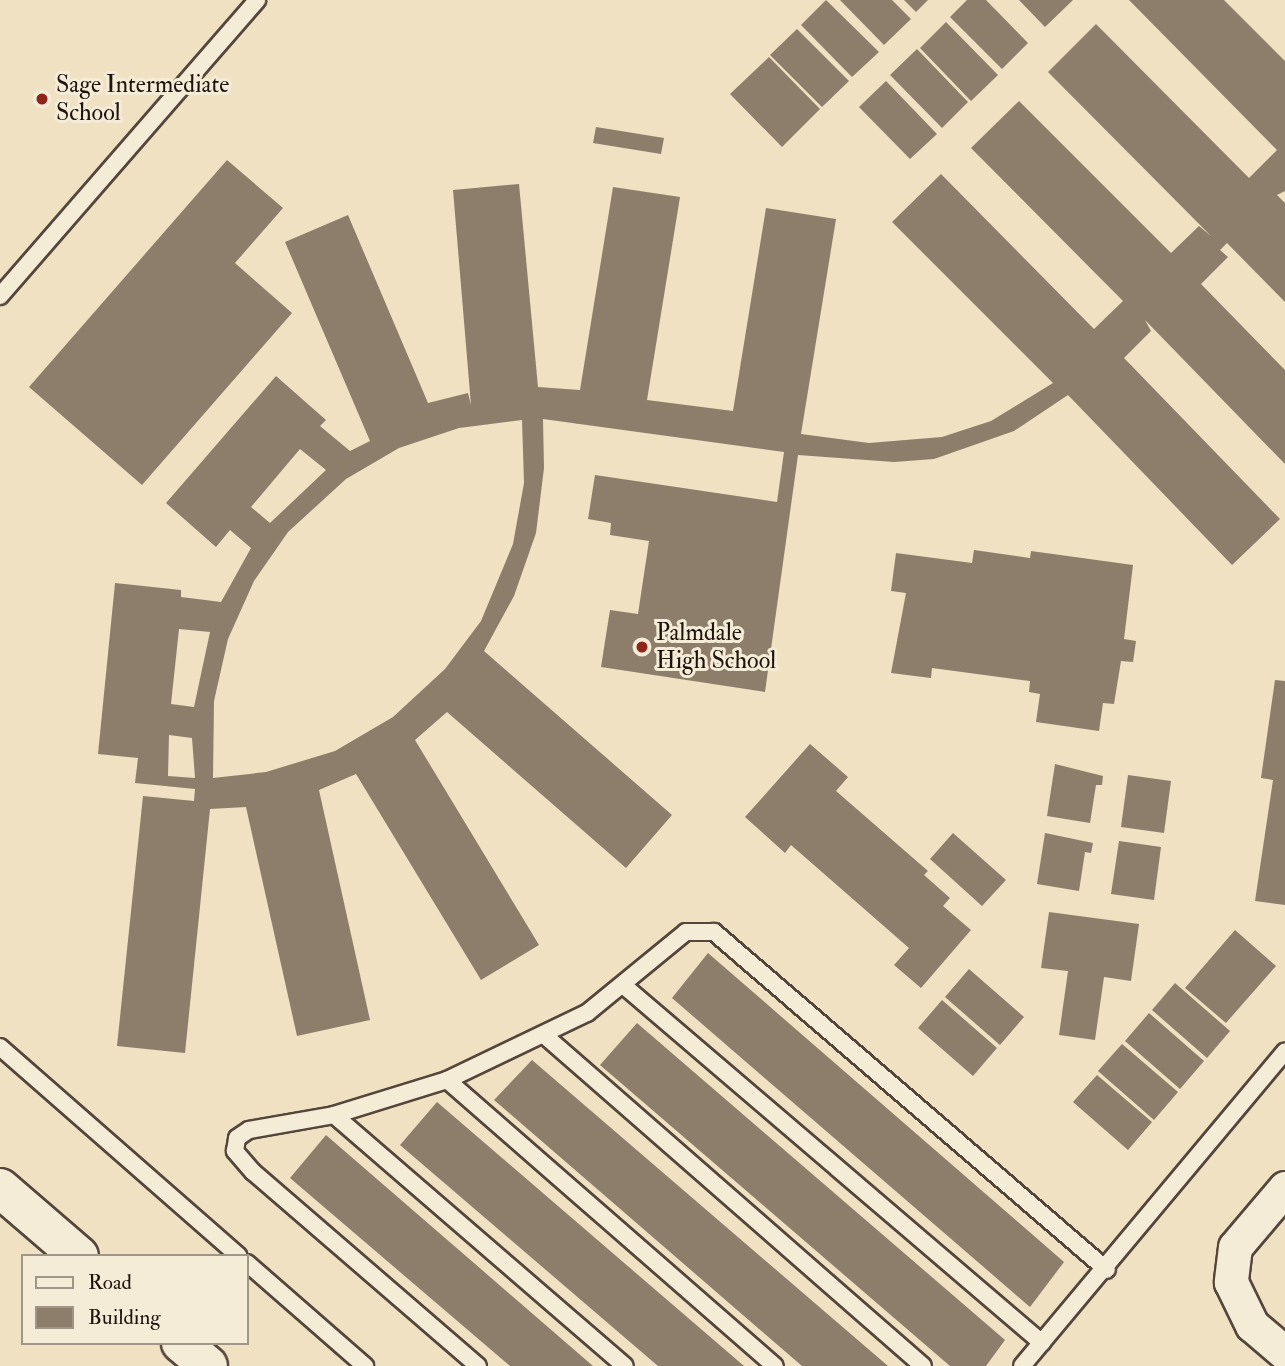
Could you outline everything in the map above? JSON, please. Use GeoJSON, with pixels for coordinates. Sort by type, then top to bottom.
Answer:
{"type":"FeatureCollection","features":[{"type":"Feature","properties":{"kind":"main road"},"geometry":{"type":"LineString","coordinates":[[0,1188],[77,1254]]}},
{"type":"Feature","properties":{"kind":"main road"},"geometry":{"type":"LineString","coordinates":[[183,1345],[208,1366]]}},
{"type":"Feature","properties":{"kind":"street"},"geometry":{"type":"LineString","coordinates":[[1285,1188],[1235,1247],[1231,1282],[1252,1325],[1285,1353]]}},
{"type":"Feature","properties":{"kind":"lane"},"geometry":{"type":"LineString","coordinates":[[0,296],[257,0]]}},
{"type":"Feature","properties":{"kind":"lane"},"geometry":{"type":"LineString","coordinates":[[478,1366],[253,1172],[234,1151],[237,1138],[249,1130],[334,1115],[447,1080],[587,1013],[686,932],[714,932],[1107,1270]]}},
{"type":"Feature","properties":{"kind":"lane"},"geometry":{"type":"LineString","coordinates":[[623,985],[1042,1343]]}},
{"type":"Feature","properties":{"kind":"lane"},"geometry":{"type":"LineString","coordinates":[[544,1035],[923,1366]]}},
{"type":"Feature","properties":{"kind":"lane"},"geometry":{"type":"LineString","coordinates":[[0,1047],[237,1254]]}},
{"type":"Feature","properties":{"kind":"lane"},"geometry":{"type":"LineString","coordinates":[[1022,1366],[1107,1270],[1285,1052]]}},
{"type":"Feature","properties":{"kind":"lane"},"geometry":{"type":"LineString","coordinates":[[447,1080],[775,1366]]}},
{"type":"Feature","properties":{"kind":"lane"},"geometry":{"type":"LineString","coordinates":[[334,1115],[625,1366]]}},
{"type":"Feature","properties":{"kind":"lane"},"geometry":{"type":"LineString","coordinates":[[248,1264],[365,1366]]}},
{"type":"Feature","properties":{"kind":"building"},"geometry":{"type":"Polygon","coordinates":[[[826,0],[879,52],[852,77],[801,25],[826,0]]]}},
{"type":"Feature","properties":{"kind":"building"},"geometry":{"type":"Polygon","coordinates":[[[840,0],[892,0],[911,19],[884,45],[840,0]]]}},
{"type":"Feature","properties":{"kind":"building"},"geometry":{"type":"Polygon","coordinates":[[[904,0],[928,0],[916,12],[904,0]]]}},
{"type":"Feature","properties":{"kind":"building"},"geometry":{"type":"Polygon","coordinates":[[[967,0],[986,0],[1028,43],[1002,69],[950,17],[967,0]]]}},
{"type":"Feature","properties":{"kind":"building"},"geometry":{"type":"Polygon","coordinates":[[[1019,0],[1073,0],[1045,27],[1019,0]]]}},
{"type":"Feature","properties":{"kind":"building"},"geometry":{"type":"Polygon","coordinates":[[[1129,0],[1224,0],[1285,61],[1285,191],[1277,195],[1285,203],[1285,302],[1227,243],[1220,250],[1228,257],[1201,284],[1285,370],[1285,464],[1145,320],[1151,331],[1124,358],[1280,519],[1232,565],[1068,395],[1014,431],[934,459],[894,462],[798,455],[765,692],[601,667],[610,610],[638,614],[649,541],[610,535],[611,523],[588,519],[595,475],[777,502],[784,452],[543,419],[544,468],[536,533],[514,596],[484,651],[672,815],[626,868],[447,712],[415,740],[539,945],[481,980],[356,774],[319,790],[370,1020],[297,1036],[246,807],[210,809],[185,1053],[117,1046],[143,796],[194,801],[195,789],[135,783],[138,758],[98,754],[115,583],[181,590],[181,597],[221,602],[251,548],[230,530],[216,547],[166,503],[276,376],[326,420],[320,426],[350,451],[370,441],[285,242],[348,215],[428,403],[468,393],[471,405],[453,190],[519,184],[538,387],[580,390],[613,187],[680,197],[647,400],[733,411],[766,208],[836,219],[801,434],[869,443],[942,437],[991,421],[1053,383],[892,222],[941,174],[1094,329],[1123,301],[971,148],[1019,101],[1171,253],[1199,226],[1211,236],[1048,72],[1096,24],[1249,178],[1277,150],[1129,0]],[[522,420],[459,428],[399,448],[346,479],[288,532],[254,581],[228,639],[214,701],[213,778],[266,772],[335,751],[393,717],[445,669],[481,621],[513,544],[524,483],[522,420]],[[300,449],[251,507],[270,523],[326,470],[300,449]],[[179,629],[171,704],[194,707],[210,632],[179,629]],[[169,735],[168,776],[195,778],[192,738],[169,735]]]}},
{"type":"Feature","properties":{"kind":"building"},"geometry":{"type":"Polygon","coordinates":[[[946,22],[998,75],[971,101],[920,48],[946,22]]]}},
{"type":"Feature","properties":{"kind":"building"},"geometry":{"type":"Polygon","coordinates":[[[797,29],[849,81],[822,107],[770,55],[797,29]]]}},
{"type":"Feature","properties":{"kind":"building"},"geometry":{"type":"Polygon","coordinates":[[[917,49],[968,102],[942,128],[890,75],[917,49]]]}},
{"type":"Feature","properties":{"kind":"building"},"geometry":{"type":"Polygon","coordinates":[[[769,57],[820,109],[782,147],[730,94],[769,57]]]}},
{"type":"Feature","properties":{"kind":"building"},"geometry":{"type":"Polygon","coordinates":[[[886,81],[937,134],[910,159],[859,107],[886,81]]]}},
{"type":"Feature","properties":{"kind":"building"},"geometry":{"type":"Polygon","coordinates":[[[596,127],[664,138],[661,154],[593,143],[596,127]]]}},
{"type":"Feature","properties":{"kind":"building"},"geometry":{"type":"Polygon","coordinates":[[[227,160],[283,208],[235,263],[292,313],[142,485],[29,387],[227,160]]]}},
{"type":"Feature","properties":{"kind":"building"},"geometry":{"type":"Polygon","coordinates":[[[974,550],[1030,558],[1031,551],[1133,565],[1124,639],[1136,641],[1133,662],[1121,661],[1114,704],[1103,703],[1099,731],[1036,722],[1040,694],[1029,692],[1030,681],[932,668],[931,678],[891,673],[906,593],[891,591],[896,553],[972,563],[974,550]]]}},
{"type":"Feature","properties":{"kind":"building"},"geometry":{"type":"Polygon","coordinates":[[[1275,680],[1285,681],[1285,905],[1255,901],[1273,780],[1261,778],[1275,680]]]}},
{"type":"Feature","properties":{"kind":"building"},"geometry":{"type":"Polygon","coordinates":[[[810,744],[848,777],[836,791],[928,871],[924,875],[950,898],[943,906],[971,930],[921,988],[894,965],[909,948],[791,845],[785,853],[745,817],[810,744]]]}},
{"type":"Feature","properties":{"kind":"building"},"geometry":{"type":"Polygon","coordinates":[[[1055,764],[1103,776],[1102,785],[1096,785],[1090,823],[1047,816],[1055,764]]]}},
{"type":"Feature","properties":{"kind":"building"},"geometry":{"type":"Polygon","coordinates":[[[1128,775],[1171,781],[1164,833],[1121,827],[1128,775]]]}},
{"type":"Feature","properties":{"kind":"building"},"geometry":{"type":"Polygon","coordinates":[[[953,833],[1006,880],[982,906],[930,859],[953,833]]]}},
{"type":"Feature","properties":{"kind":"building"},"geometry":{"type":"Polygon","coordinates":[[[1045,833],[1093,843],[1091,853],[1085,852],[1079,891],[1037,884],[1045,833]]]}},
{"type":"Feature","properties":{"kind":"building"},"geometry":{"type":"Polygon","coordinates":[[[1119,841],[1161,847],[1154,900],[1111,894],[1119,841]]]}},
{"type":"Feature","properties":{"kind":"building"},"geometry":{"type":"Polygon","coordinates":[[[1049,912],[1139,924],[1131,981],[1104,977],[1095,1040],[1059,1035],[1068,971],[1041,968],[1049,912]]]}},
{"type":"Feature","properties":{"kind":"building"},"geometry":{"type":"Polygon","coordinates":[[[1235,930],[1276,966],[1226,1023],[1185,988],[1235,930]]]}},
{"type":"Feature","properties":{"kind":"building"},"geometry":{"type":"Polygon","coordinates":[[[708,953],[1064,1262],[1030,1307],[672,998],[708,953]]]}},
{"type":"Feature","properties":{"kind":"building"},"geometry":{"type":"Polygon","coordinates":[[[969,969],[1024,1017],[1000,1045],[945,997],[969,969]]]}},
{"type":"Feature","properties":{"kind":"building"},"geometry":{"type":"Polygon","coordinates":[[[1175,983],[1230,1031],[1207,1058],[1152,1010],[1175,983]]]}},
{"type":"Feature","properties":{"kind":"building"},"geometry":{"type":"Polygon","coordinates":[[[942,1000],[997,1048],[973,1076],[918,1028],[942,1000]]]}},
{"type":"Feature","properties":{"kind":"building"},"geometry":{"type":"Polygon","coordinates":[[[1149,1013],[1204,1061],[1180,1089],[1125,1041],[1149,1013]]]}},
{"type":"Feature","properties":{"kind":"building"},"geometry":{"type":"Polygon","coordinates":[[[637,1023],[1005,1340],[986,1366],[950,1366],[600,1065],[637,1023]]]}},
{"type":"Feature","properties":{"kind":"building"},"geometry":{"type":"Polygon","coordinates":[[[1122,1044],[1178,1092],[1154,1120],[1098,1071],[1122,1044]]]}},
{"type":"Feature","properties":{"kind":"building"},"geometry":{"type":"Polygon","coordinates":[[[532,1060],[888,1366],[802,1366],[494,1100],[532,1060]]]}},
{"type":"Feature","properties":{"kind":"building"},"geometry":{"type":"Polygon","coordinates":[[[1097,1075],[1152,1122],[1128,1150],[1073,1102],[1097,1075]]]}},
{"type":"Feature","properties":{"kind":"building"},"geometry":{"type":"Polygon","coordinates":[[[437,1102],[744,1366],[658,1366],[400,1145],[437,1102]]]}},
{"type":"Feature","properties":{"kind":"building"},"geometry":{"type":"Polygon","coordinates":[[[326,1135],[593,1366],[510,1366],[290,1178],[326,1135]]]}},
{"type":"Feature","properties":{"kind":"place","name":"Sage Intermediate School"},"geometry":{"type":"Point","coordinates":[42,99]}},
{"type":"Feature","properties":{"kind":"place","name":"Palmdale High School"},"geometry":{"type":"Point","coordinates":[642,647]}}]}
